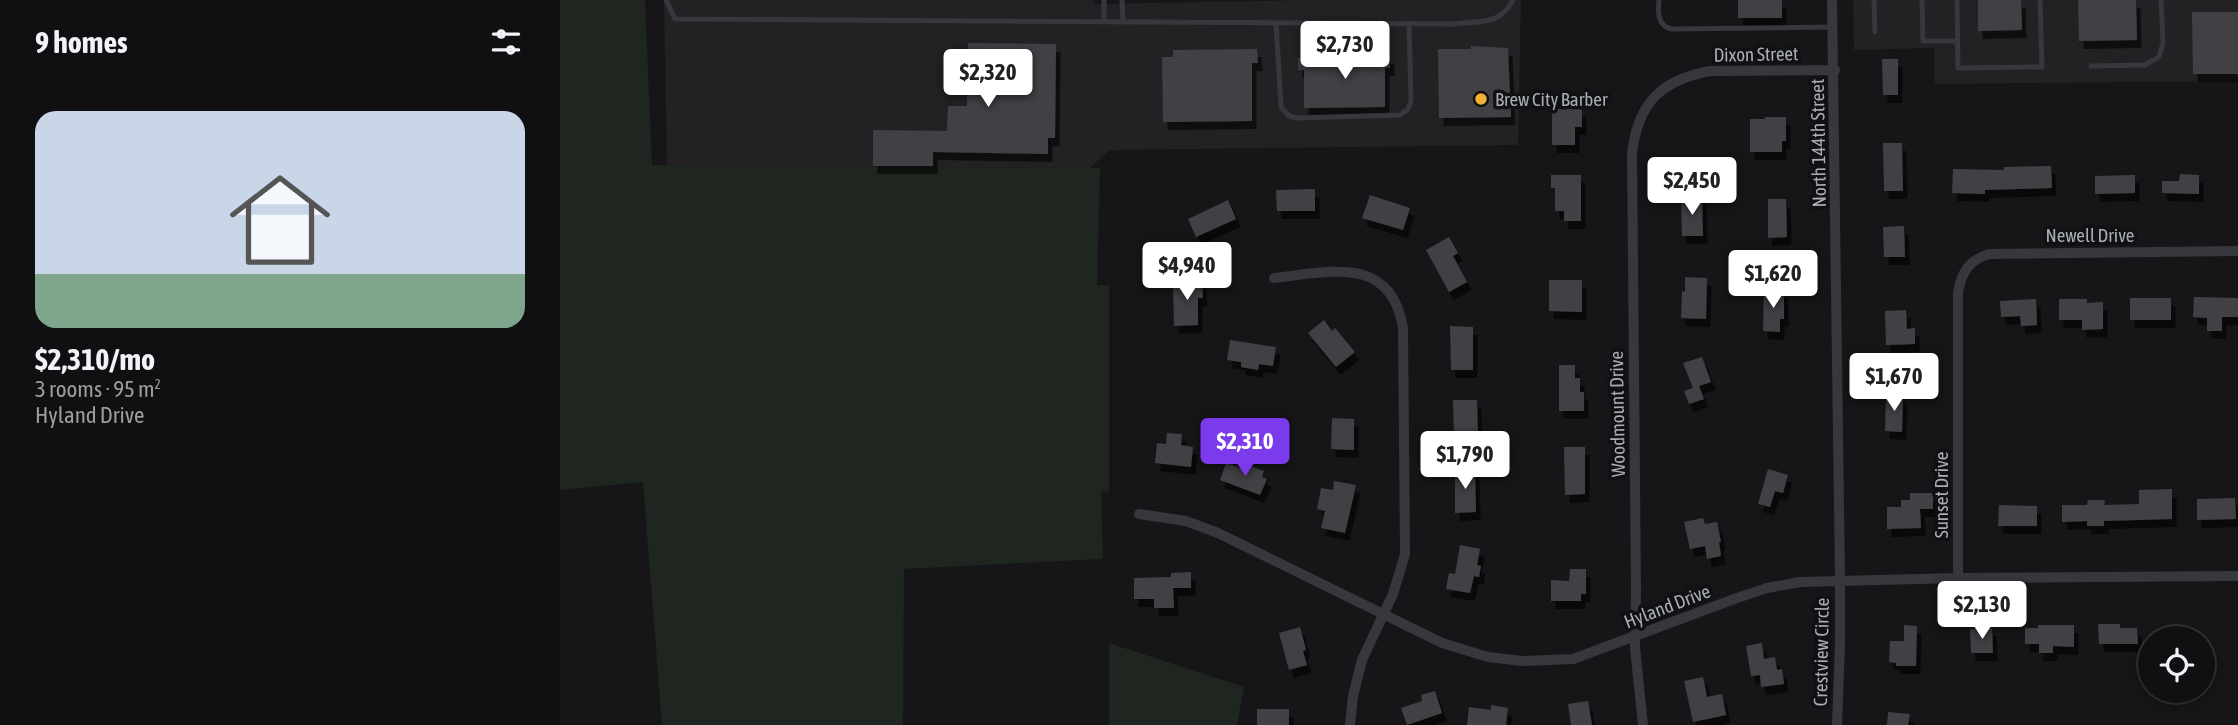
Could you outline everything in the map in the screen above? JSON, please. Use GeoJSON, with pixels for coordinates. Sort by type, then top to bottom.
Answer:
{"type":"FeatureCollection","features":[{"type":"Feature","properties":{"kind":"street","name":"North 144th Street"},"geometry":{"type":"LineString","coordinates":[[1832,0],[1840,580]]}},
{"type":"Feature","properties":{"kind":"street","name":"Dixon Street"},"geometry":{"type":"LineString","coordinates":[[1647,105],[1678,80],[1710,71],[1835,70]]}},
{"type":"Feature","properties":{"kind":"street","name":"Woodmount Drive"},"geometry":{"type":"LineString","coordinates":[[1643,725],[1638,692],[1636,636],[1632,153],[1637,123],[1647,105]]}},
{"type":"Feature","properties":{"kind":"street","name":"Newell Drive"},"geometry":{"type":"LineString","coordinates":[[1959,287],[1967,267],[1989,254],[2238,251]]}},
{"type":"Feature","properties":{"kind":"street"},"geometry":{"type":"LineString","coordinates":[[1274,278],[1331,272],[1365,275],[1387,287],[1401,311],[1406,539],[1400,572],[1362,660],[1353,696],[1350,725]]}},
{"type":"Feature","properties":{"kind":"street","name":"Sunset Drive"},"geometry":{"type":"LineString","coordinates":[[1958,578],[1959,287]]}},
{"type":"Feature","properties":{"kind":"street","name":"Hyland Drive"},"geometry":{"type":"LineString","coordinates":[[1139,514],[1186,521],[1218,533],[1442,643],[1465,651],[1522,661],[1573,659],[1767,588],[1800,582],[2238,576]]}},
{"type":"Feature","properties":{"kind":"street","name":"Crestview Circle"},"geometry":{"type":"LineString","coordinates":[[1837,725],[1840,580]]}},
{"type":"Feature","properties":{"kind":"lane"},"geometry":{"type":"LineString","coordinates":[[666,0],[675,19],[1455,24],[1497,19],[1507,11],[1513,0]]}},
{"type":"Feature","properties":{"kind":"lane"},"geometry":{"type":"LineString","coordinates":[[1104,0],[1104,22]]}},
{"type":"Feature","properties":{"kind":"lane"},"geometry":{"type":"LineString","coordinates":[[1122,0],[1123,22]]}},
{"type":"Feature","properties":{"kind":"lane"},"geometry":{"type":"LineString","coordinates":[[1659,0],[1659,19],[1666,28],[1671,29],[1833,27]]}},
{"type":"Feature","properties":{"kind":"lane"},"geometry":{"type":"LineString","coordinates":[[1874,0],[1875,32]]}},
{"type":"Feature","properties":{"kind":"lane"},"geometry":{"type":"LineString","coordinates":[[1922,0],[1923,41],[1958,41]]}},
{"type":"Feature","properties":{"kind":"lane"},"geometry":{"type":"LineString","coordinates":[[1956,0],[1958,68],[2042,67],[2040,0]]}},
{"type":"Feature","properties":{"kind":"lane"},"geometry":{"type":"LineString","coordinates":[[2091,66],[2145,65],[2160,57],[2163,43],[2161,0]]}},
{"type":"Feature","properties":{"kind":"lane"},"geometry":{"type":"LineString","coordinates":[[1276,23],[1281,107],[1289,116],[1297,118],[1400,115],[1411,101],[1409,23]]}},
{"type":"Feature","properties":{"kind":"shaded area"},"geometry":{"type":"Polygon","coordinates":[[[560,0],[645,0],[652,165],[1100,168],[1097,285],[1109,285],[1109,492],[1101,491],[1103,559],[904,569],[903,725],[662,725],[643,482],[560,490],[560,0]]]}},
{"type":"Feature","properties":{"kind":"shaded area"},"geometry":{"type":"Polygon","coordinates":[[[664,0],[1092,0],[1096,4],[1521,0],[1518,145],[1110,150],[1090,168],[667,165],[664,0]]]}},
{"type":"Feature","properties":{"kind":"shaded area"},"geometry":{"type":"Polygon","coordinates":[[[1853,0],[2238,0],[2238,81],[1935,84],[1934,48],[1854,50],[1853,0]]]}},
{"type":"Feature","properties":{"kind":"shaded area"},"geometry":{"type":"Polygon","coordinates":[[[1109,643],[1244,687],[1237,725],[1109,725],[1109,643]]]}},
{"type":"Feature","properties":{"kind":"building"},"geometry":{"type":"Polygon","coordinates":[[[1738,0],[1782,0],[1782,18],[1738,18],[1738,0]]]}},
{"type":"Feature","properties":{"kind":"building"},"geometry":{"type":"Polygon","coordinates":[[[1978,0],[2021,0],[2022,30],[1978,31],[1978,0]]]}},
{"type":"Feature","properties":{"kind":"building"},"geometry":{"type":"Polygon","coordinates":[[[2078,0],[2136,0],[2137,40],[2079,41],[2078,0]]]}},
{"type":"Feature","properties":{"kind":"building"},"geometry":{"type":"Polygon","coordinates":[[[2192,12],[2238,12],[2238,74],[2193,74],[2192,12]]]}},
{"type":"Feature","properties":{"kind":"building"},"geometry":{"type":"Polygon","coordinates":[[[968,43],[1056,44],[1055,138],[1048,138],[1048,154],[933,152],[933,166],[873,166],[873,130],[947,131],[948,106],[967,106],[968,43]]]}},
{"type":"Feature","properties":{"kind":"building"},"geometry":{"type":"Polygon","coordinates":[[[1471,46],[1508,48],[1511,117],[1439,118],[1438,49],[1471,49],[1471,46]]]}},
{"type":"Feature","properties":{"kind":"building"},"geometry":{"type":"Polygon","coordinates":[[[1257,49],[1258,63],[1252,63],[1252,121],[1163,122],[1162,57],[1173,57],[1173,50],[1257,49]]]}},
{"type":"Feature","properties":{"kind":"building"},"geometry":{"type":"Polygon","coordinates":[[[1390,56],[1390,68],[1385,68],[1385,107],[1304,108],[1304,70],[1298,70],[1298,58],[1390,56]]]}},
{"type":"Feature","properties":{"kind":"building"},"geometry":{"type":"Polygon","coordinates":[[[1882,59],[1898,59],[1898,95],[1883,95],[1882,59]]]}},
{"type":"Feature","properties":{"kind":"building"},"geometry":{"type":"Polygon","coordinates":[[[1552,109],[1582,109],[1582,127],[1575,127],[1575,145],[1552,145],[1552,109]]]}},
{"type":"Feature","properties":{"kind":"building"},"geometry":{"type":"Polygon","coordinates":[[[1786,117],[1786,141],[1782,141],[1782,152],[1750,152],[1750,119],[1786,117]]]}},
{"type":"Feature","properties":{"kind":"building"},"geometry":{"type":"Polygon","coordinates":[[[1883,143],[1902,143],[1903,191],[1884,191],[1883,143]]]}},
{"type":"Feature","properties":{"kind":"building"},"geometry":{"type":"Polygon","coordinates":[[[2051,166],[2052,188],[1985,190],[1985,194],[1952,193],[1953,169],[2004,170],[2004,167],[2051,166]]]}},
{"type":"Feature","properties":{"kind":"building"},"geometry":{"type":"Polygon","coordinates":[[[2180,174],[2199,175],[2199,194],[2162,193],[2162,181],[2179,181],[2180,174]]]}},
{"type":"Feature","properties":{"kind":"building"},"geometry":{"type":"Polygon","coordinates":[[[1551,175],[1581,175],[1581,221],[1564,221],[1564,211],[1555,211],[1555,188],[1551,188],[1551,175]]]}},
{"type":"Feature","properties":{"kind":"building"},"geometry":{"type":"Polygon","coordinates":[[[2135,175],[2135,193],[2095,194],[2095,176],[2135,175]]]}},
{"type":"Feature","properties":{"kind":"building"},"geometry":{"type":"Polygon","coordinates":[[[1315,189],[1315,211],[1277,211],[1276,190],[1315,189]]]}},
{"type":"Feature","properties":{"kind":"building"},"geometry":{"type":"Polygon","coordinates":[[[1370,195],[1410,208],[1403,230],[1362,218],[1370,195]]]}},
{"type":"Feature","properties":{"kind":"building"},"geometry":{"type":"Polygon","coordinates":[[[1702,197],[1703,236],[1682,236],[1681,198],[1702,197]]]}},
{"type":"Feature","properties":{"kind":"building"},"geometry":{"type":"Polygon","coordinates":[[[1768,199],[1786,199],[1787,237],[1768,238],[1768,199]]]}},
{"type":"Feature","properties":{"kind":"building"},"geometry":{"type":"Polygon","coordinates":[[[1228,200],[1236,219],[1196,237],[1188,219],[1228,200]]]}},
{"type":"Feature","properties":{"kind":"building"},"geometry":{"type":"Polygon","coordinates":[[[1904,226],[1905,257],[1884,257],[1883,227],[1904,226]]]}},
{"type":"Feature","properties":{"kind":"building"},"geometry":{"type":"Polygon","coordinates":[[[1449,237],[1458,253],[1453,256],[1467,282],[1449,292],[1426,250],[1449,237]]]}},
{"type":"Feature","properties":{"kind":"building"},"geometry":{"type":"Polygon","coordinates":[[[1685,277],[1707,278],[1706,319],[1681,318],[1685,277]]]}},
{"type":"Feature","properties":{"kind":"building"},"geometry":{"type":"Polygon","coordinates":[[[1549,280],[1582,280],[1582,312],[1549,311],[1549,280]]]}},
{"type":"Feature","properties":{"kind":"building"},"geometry":{"type":"Polygon","coordinates":[[[1173,281],[1202,281],[1203,298],[1198,298],[1198,325],[1174,326],[1173,281]]]}},
{"type":"Feature","properties":{"kind":"building"},"geometry":{"type":"Polygon","coordinates":[[[1764,289],[1784,290],[1784,319],[1780,319],[1780,332],[1763,331],[1764,289]]]}},
{"type":"Feature","properties":{"kind":"building"},"geometry":{"type":"Polygon","coordinates":[[[2194,297],[2238,298],[2238,317],[2222,317],[2222,331],[2207,331],[2207,318],[2193,317],[2194,297]]]}},
{"type":"Feature","properties":{"kind":"building"},"geometry":{"type":"Polygon","coordinates":[[[2130,298],[2171,298],[2171,320],[2130,320],[2130,298]]]}},
{"type":"Feature","properties":{"kind":"building"},"geometry":{"type":"Polygon","coordinates":[[[2036,299],[2037,325],[2021,326],[2020,316],[2001,317],[2000,301],[2036,299]]]}},
{"type":"Feature","properties":{"kind":"building"},"geometry":{"type":"Polygon","coordinates":[[[2059,299],[2103,302],[2103,329],[2082,330],[2082,320],[2059,320],[2059,299]]]}},
{"type":"Feature","properties":{"kind":"building"},"geometry":{"type":"Polygon","coordinates":[[[1906,310],[1907,329],[1915,328],[1915,344],[1886,345],[1885,311],[1906,310]]]}},
{"type":"Feature","properties":{"kind":"building"},"geometry":{"type":"Polygon","coordinates":[[[1324,320],[1332,331],[1335,328],[1355,352],[1336,367],[1308,333],[1324,320]]]}},
{"type":"Feature","properties":{"kind":"building"},"geometry":{"type":"Polygon","coordinates":[[[1450,326],[1473,327],[1473,370],[1451,370],[1450,326]]]}},
{"type":"Feature","properties":{"kind":"building"},"geometry":{"type":"Polygon","coordinates":[[[1230,340],[1276,347],[1273,366],[1259,364],[1258,370],[1241,367],[1241,362],[1227,360],[1230,340]]]}},
{"type":"Feature","properties":{"kind":"building"},"geometry":{"type":"Polygon","coordinates":[[[1702,357],[1711,382],[1699,386],[1704,399],[1689,404],[1684,391],[1693,388],[1683,363],[1702,357]]]}},
{"type":"Feature","properties":{"kind":"building"},"geometry":{"type":"Polygon","coordinates":[[[1559,365],[1575,365],[1575,378],[1580,378],[1580,392],[1584,392],[1584,411],[1559,411],[1559,365]]]}},
{"type":"Feature","properties":{"kind":"building"},"geometry":{"type":"Polygon","coordinates":[[[1886,395],[1903,395],[1902,432],[1885,431],[1886,395]]]}},
{"type":"Feature","properties":{"kind":"building"},"geometry":{"type":"Polygon","coordinates":[[[1453,400],[1477,400],[1478,438],[1454,439],[1453,400]]]}},
{"type":"Feature","properties":{"kind":"building"},"geometry":{"type":"Polygon","coordinates":[[[1332,418],[1354,419],[1354,450],[1331,449],[1332,418]]]}},
{"type":"Feature","properties":{"kind":"building"},"geometry":{"type":"Polygon","coordinates":[[[1167,433],[1182,434],[1181,445],[1193,447],[1191,467],[1155,463],[1157,443],[1166,444],[1167,433]]]}},
{"type":"Feature","properties":{"kind":"building"},"geometry":{"type":"Polygon","coordinates":[[[1564,447],[1585,447],[1585,494],[1565,495],[1564,447]]]}},
{"type":"Feature","properties":{"kind":"building"},"geometry":{"type":"Polygon","coordinates":[[[1226,463],[1240,468],[1242,463],[1264,471],[1262,477],[1267,479],[1260,495],[1220,480],[1226,463]]]}},
{"type":"Feature","properties":{"kind":"building"},"geometry":{"type":"Polygon","coordinates":[[[1455,469],[1475,469],[1476,512],[1455,513],[1455,469]]]}},
{"type":"Feature","properties":{"kind":"building"},"geometry":{"type":"Polygon","coordinates":[[[1768,469],[1788,475],[1783,493],[1775,491],[1770,507],[1758,504],[1768,469]]]}},
{"type":"Feature","properties":{"kind":"building"},"geometry":{"type":"Polygon","coordinates":[[[1334,481],[1356,485],[1345,533],[1321,528],[1325,511],[1317,509],[1321,488],[1333,490],[1334,481]]]}},
{"type":"Feature","properties":{"kind":"building"},"geometry":{"type":"Polygon","coordinates":[[[2172,489],[2172,519],[2104,521],[2104,526],[2087,526],[2087,521],[2062,522],[2062,505],[2087,505],[2088,500],[2105,500],[2104,505],[2139,504],[2139,490],[2172,489]]]}},
{"type":"Feature","properties":{"kind":"building"},"geometry":{"type":"Polygon","coordinates":[[[1910,493],[1933,493],[1933,509],[1920,509],[1921,528],[1887,529],[1887,507],[1901,507],[1901,500],[1910,500],[1910,493]]]}},
{"type":"Feature","properties":{"kind":"building"},"geometry":{"type":"Polygon","coordinates":[[[2235,498],[2236,519],[2197,520],[2197,499],[2235,498]]]}},
{"type":"Feature","properties":{"kind":"building"},"geometry":{"type":"Polygon","coordinates":[[[1999,505],[2037,506],[2037,526],[1998,526],[1999,505]]]}},
{"type":"Feature","properties":{"kind":"building"},"geometry":{"type":"Polygon","coordinates":[[[1703,518],[1705,524],[1717,522],[1721,556],[1707,559],[1705,546],[1690,549],[1684,522],[1703,518]]]}},
{"type":"Feature","properties":{"kind":"building"},"geometry":{"type":"Polygon","coordinates":[[[1460,545],[1480,549],[1477,565],[1481,566],[1479,577],[1474,576],[1470,593],[1446,589],[1449,573],[1455,574],[1460,545]]]}},
{"type":"Feature","properties":{"kind":"building"},"geometry":{"type":"Polygon","coordinates":[[[1570,569],[1586,569],[1586,594],[1581,594],[1581,601],[1551,601],[1551,580],[1569,581],[1570,569]]]}},
{"type":"Feature","properties":{"kind":"building"},"geometry":{"type":"Polygon","coordinates":[[[1191,572],[1191,588],[1173,588],[1174,608],[1154,608],[1154,599],[1134,599],[1134,578],[1171,577],[1171,573],[1191,572]]]}},
{"type":"Feature","properties":{"kind":"building"},"geometry":{"type":"Polygon","coordinates":[[[2098,624],[2120,624],[2120,628],[2137,628],[2138,644],[2099,644],[2098,624]]]}},
{"type":"Feature","properties":{"kind":"building"},"geometry":{"type":"Polygon","coordinates":[[[1904,625],[1917,626],[1916,666],[1896,666],[1896,663],[1889,662],[1890,641],[1904,641],[1904,625]]]}},
{"type":"Feature","properties":{"kind":"building"},"geometry":{"type":"Polygon","coordinates":[[[2038,625],[2074,625],[2074,647],[2053,646],[2053,653],[2039,653],[2039,644],[2025,644],[2025,628],[2038,628],[2038,625]]]}},
{"type":"Feature","properties":{"kind":"building"},"geometry":{"type":"Polygon","coordinates":[[[1300,627],[1307,665],[1289,670],[1279,633],[1300,627]]]}},
{"type":"Feature","properties":{"kind":"building"},"geometry":{"type":"Polygon","coordinates":[[[1992,628],[1993,653],[1971,653],[1970,629],[1992,628]]]}},
{"type":"Feature","properties":{"kind":"building"},"geometry":{"type":"Polygon","coordinates":[[[1762,643],[1764,659],[1775,657],[1777,670],[1782,669],[1784,684],[1761,687],[1760,675],[1751,676],[1746,646],[1762,643]]]}},
{"type":"Feature","properties":{"kind":"building"},"geometry":{"type":"Polygon","coordinates":[[[1703,677],[1707,697],[1722,694],[1726,715],[1693,722],[1684,681],[1703,677]]]}},
{"type":"Feature","properties":{"kind":"building"},"geometry":{"type":"Polygon","coordinates":[[[1435,691],[1442,713],[1407,725],[1401,708],[1422,701],[1421,695],[1435,691]]]}},
{"type":"Feature","properties":{"kind":"building"},"geometry":{"type":"Polygon","coordinates":[[[1588,701],[1592,725],[1571,725],[1568,704],[1588,701]]]}},
{"type":"Feature","properties":{"kind":"building"},"geometry":{"type":"Polygon","coordinates":[[[1491,705],[1508,708],[1506,725],[1467,725],[1469,707],[1491,710],[1491,705]]]}},
{"type":"Feature","properties":{"kind":"building"},"geometry":{"type":"Polygon","coordinates":[[[1257,709],[1289,709],[1289,725],[1257,725],[1257,709]]]}},
{"type":"Feature","properties":{"kind":"building"},"geometry":{"type":"Polygon","coordinates":[[[1888,712],[1910,714],[1908,725],[1887,725],[1888,712]]]}},
{"type":"Feature","properties":{"kind":"place","name":"Brew City Barber"},"geometry":{"type":"Point","coordinates":[1481,99]}}]}
